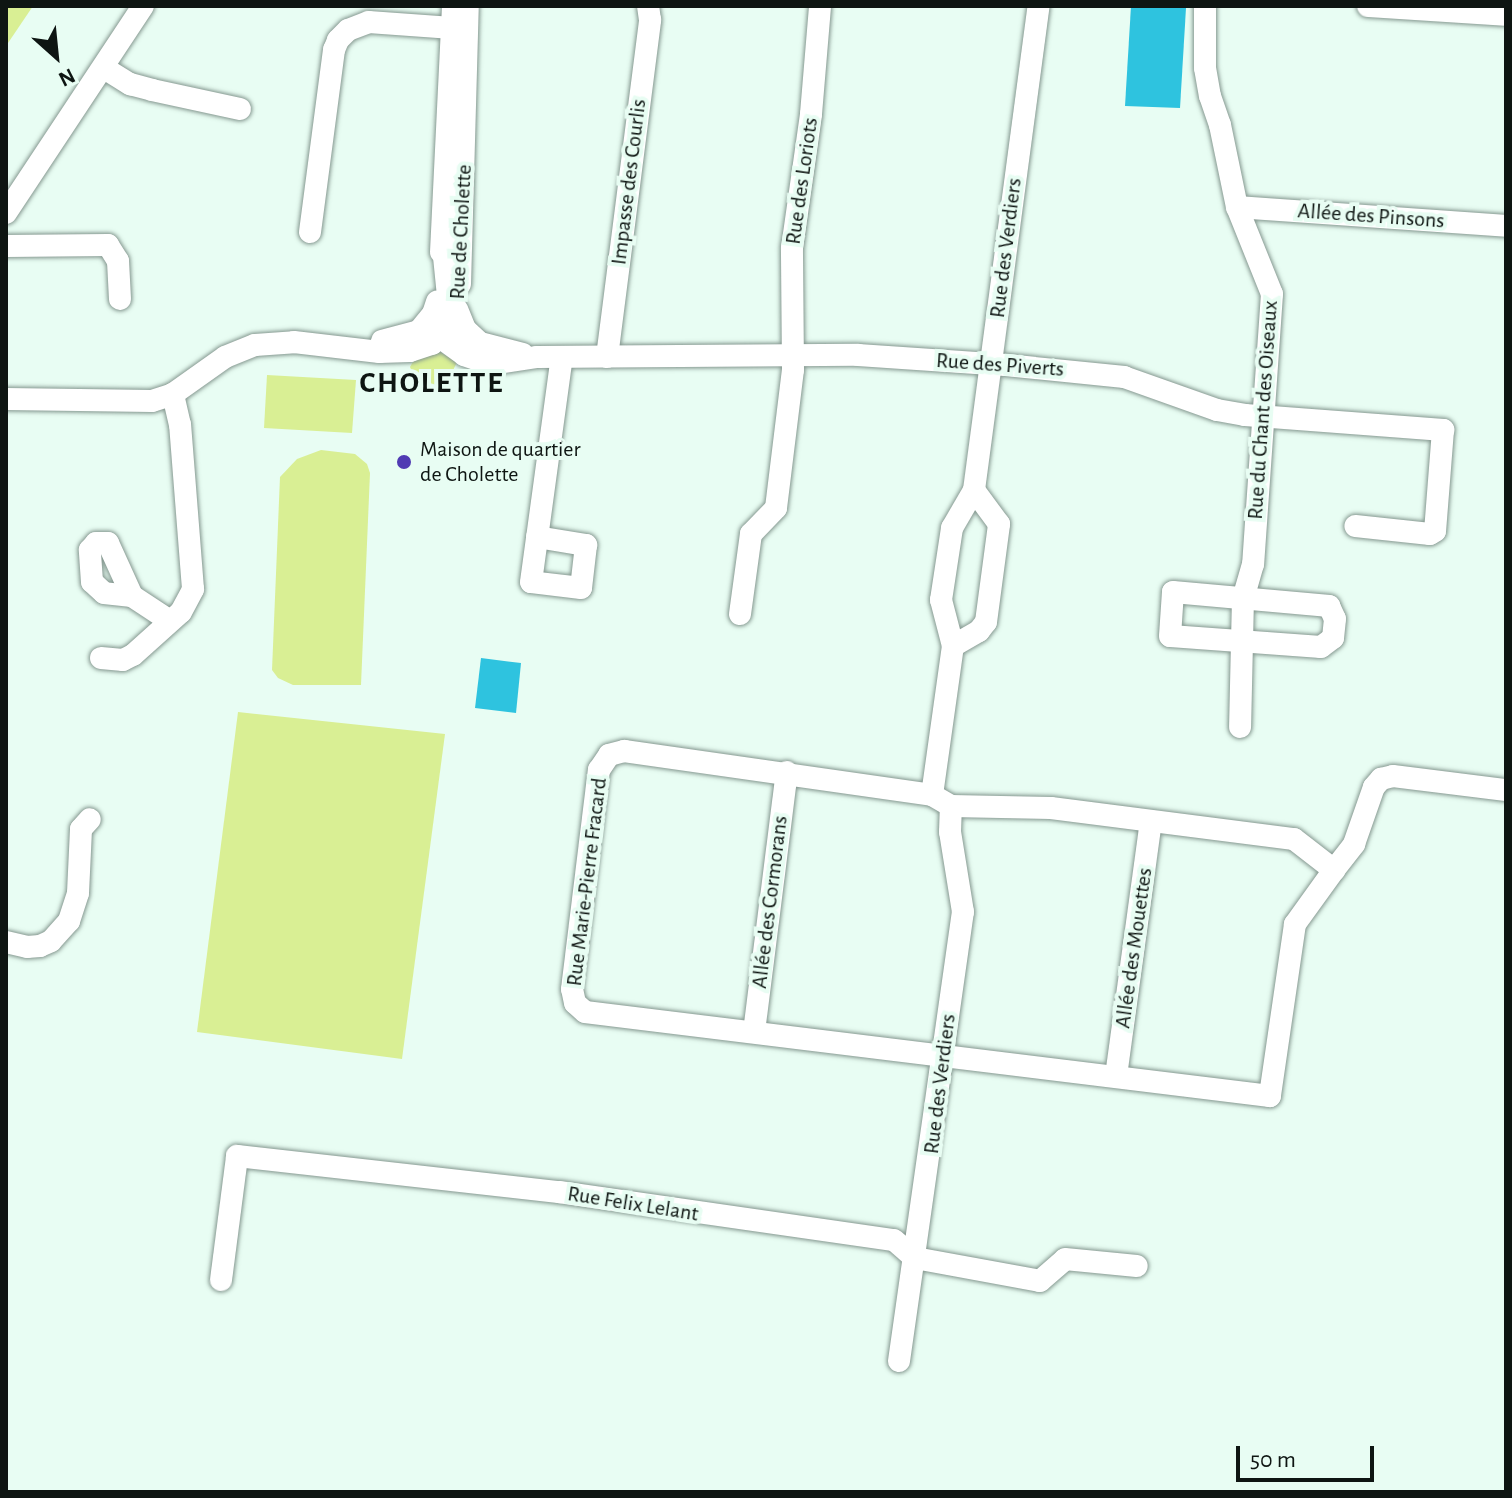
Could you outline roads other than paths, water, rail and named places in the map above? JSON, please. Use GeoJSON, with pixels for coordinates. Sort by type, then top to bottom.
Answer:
{"type":"FeatureCollection","features":[{"type":"Feature","properties":{"kind":"street"},"geometry":{"type":"LineString","coordinates":[[6,213],[143,6]]}},
{"type":"Feature","properties":{"kind":"street","name":"Rue de Cholette"},"geometry":{"type":"LineString","coordinates":[[446,326],[465,213],[468,6]]}},
{"type":"Feature","properties":{"kind":"street","name":"Impasse des Courlis"},"geometry":{"type":"LineString","coordinates":[[607,357],[650,20],[648,6]]}},
{"type":"Feature","properties":{"kind":"street","name":"Rue des Loriots"},"geometry":{"type":"LineString","coordinates":[[740,614],[751,534],[770,519],[776,508],[793,356],[792,248],[811,114],[820,6]]}},
{"type":"Feature","properties":{"kind":"street","name":"Rue des Verdiers"},"geometry":{"type":"LineString","coordinates":[[899,1361],[963,912],[950,832],[941,801],[953,646],[941,600],[952,528],[974,490],[1039,6]]}},
{"type":"Feature","properties":{"kind":"street","name":"Rue du Chant des Oiseaux"},"geometry":{"type":"LineString","coordinates":[[1205,6],[1205,68],[1237,207],[1272,294],[1253,564],[1243,598],[1240,641],[1244,672],[1240,727]]}},
{"type":"Feature","properties":{"kind":"street"},"geometry":{"type":"LineString","coordinates":[[1368,6],[1496,12]]}},
{"type":"Feature","properties":{"kind":"street"},"geometry":{"type":"LineString","coordinates":[[310,232],[334,50],[338,40],[348,30],[369,22],[452,17]]}},
{"type":"Feature","properties":{"kind":"street","name":"Rue de Cholette"},"geometry":{"type":"LineString","coordinates":[[446,326],[438,296],[452,17]]}},
{"type":"Feature","properties":{"kind":"street"},"geometry":{"type":"LineString","coordinates":[[104,68],[130,84],[240,109]]}},
{"type":"Feature","properties":{"kind":"street","name":"Allée des Pinsons"},"geometry":{"type":"LineString","coordinates":[[1237,207],[1506,226]]}},
{"type":"Feature","properties":{"kind":"street"},"geometry":{"type":"LineString","coordinates":[[6,246],[108,245],[118,261],[120,299]]}},
{"type":"Feature","properties":{"kind":"street","name":"Rue de Cholette"},"geometry":{"type":"LineString","coordinates":[[6,399],[130,402],[173,394],[239,349],[294,342],[329,344],[395,340],[446,326]]}},
{"type":"Feature","properties":{"kind":"street","name":"Rue des Piverts"},"geometry":{"type":"LineString","coordinates":[[446,326],[490,347],[537,357],[858,355],[992,364],[1124,377],[1217,410],[1443,430],[1435,531],[1430,534],[1355,526]]}},
{"type":"Feature","properties":{"kind":"street"},"geometry":{"type":"LineString","coordinates":[[537,537],[562,357]]}},
{"type":"Feature","properties":{"kind":"street"},"geometry":{"type":"LineString","coordinates":[[101,658],[123,660],[181,612],[193,589],[180,425],[173,394]]}},
{"type":"Feature","properties":{"kind":"street"},"geometry":{"type":"LineString","coordinates":[[953,646],[979,631],[986,622],[999,524],[974,490]]}},
{"type":"Feature","properties":{"kind":"street"},"geometry":{"type":"LineString","coordinates":[[1173,592],[1329,606],[1335,619],[1333,638],[1321,647],[1240,641],[1170,636],[1173,592]]}},
{"type":"Feature","properties":{"kind":"street"},"geometry":{"type":"LineString","coordinates":[[132,596],[170,621]]}},
{"type":"Feature","properties":{"kind":"street","name":"Rue Marie-Pierre Fracard"},"geometry":{"type":"LineString","coordinates":[[1334,870],[1294,839],[1051,808],[941,801],[787,772],[624,751],[609,755],[599,770],[572,989],[575,1003],[585,1012],[1270,1096],[1295,924],[1354,844],[1374,787],[1393,776],[1506,790]]}},
{"type":"Feature","properties":{"kind":"street","name":"Allée des Cormorans"},"geometry":{"type":"LineString","coordinates":[[754,1032],[787,772]]}},
{"type":"Feature","properties":{"kind":"street"},"geometry":{"type":"LineString","coordinates":[[6,942],[27,947],[40,946],[51,941],[69,921],[78,893],[81,829],[90,819]]}},
{"type":"Feature","properties":{"kind":"street","name":"Allée des Mouettes"},"geometry":{"type":"LineString","coordinates":[[1116,1076],[1151,821]]}},
{"type":"Feature","properties":{"kind":"street","name":"Rue Felix Lelant"},"geometry":{"type":"LineString","coordinates":[[221,1280],[237,1156],[559,1192],[894,1240],[915,1258],[1040,1281],[1065,1259],[1137,1266]]}},
{"type":"Feature","properties":{"kind":"water"},"geometry":{"type":"Polygon","coordinates":[[[1131,6],[1186,8],[1180,108],[1125,106],[1131,6]]]}},
{"type":"Feature","properties":{"kind":"water"},"geometry":{"type":"Polygon","coordinates":[[[481,658],[521,663],[516,713],[475,708],[481,658]]]}},
{"type":"Feature","properties":{"kind":"place","name":"Maison de quartier de Cholette"},"geometry":{"type":"Point","coordinates":[404,462]}},
{"type":"Feature","properties":{"kind":"district","name":"CHOLETTE"},"geometry":{"type":"Point","coordinates":[432,383]}}]}
